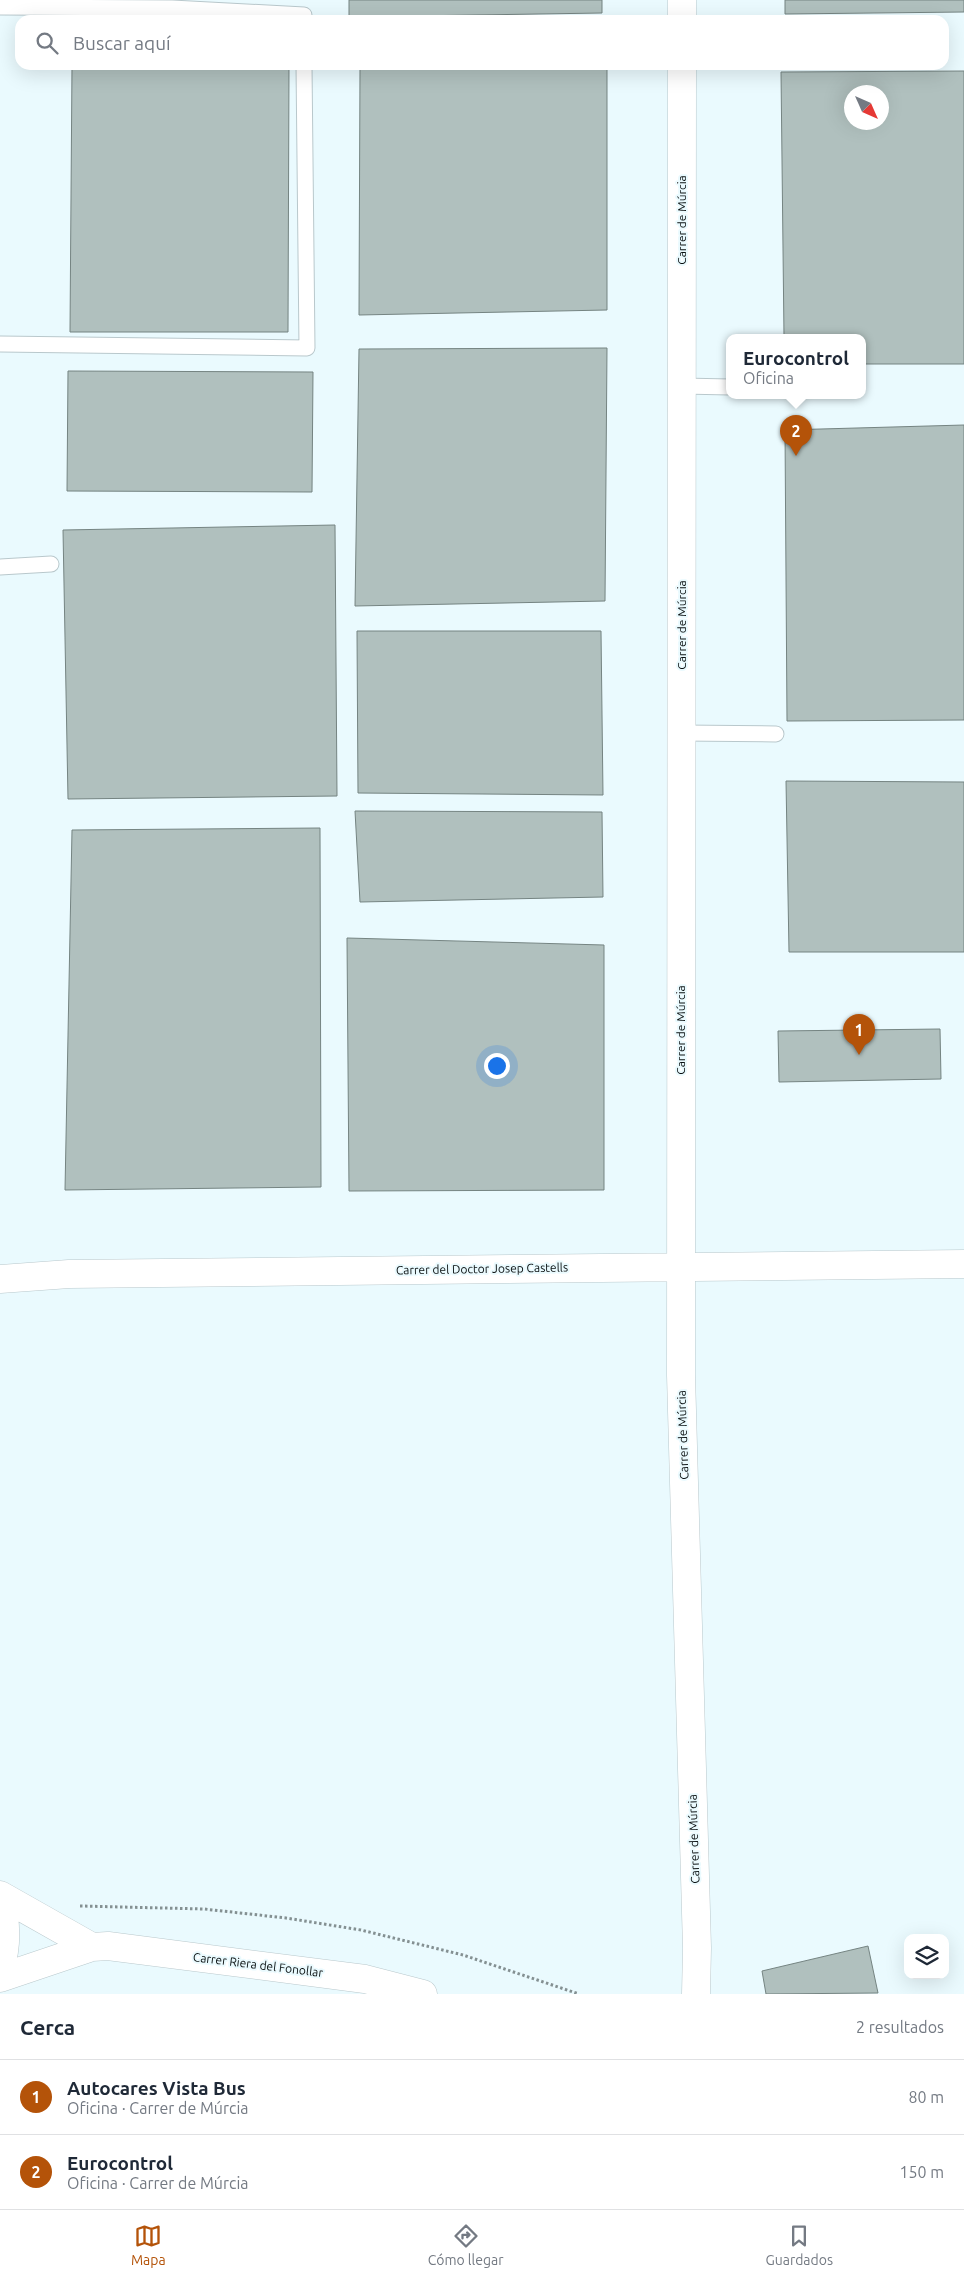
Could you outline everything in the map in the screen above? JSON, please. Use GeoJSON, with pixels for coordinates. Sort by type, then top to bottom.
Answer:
{"type":"FeatureCollection","features":[{"type":"Feature","properties":{"kind":"street"},"geometry":{"type":"LineString","coordinates":[[682,0],[682,15]]}},
{"type":"Feature","properties":{"kind":"street","name":"Carrer de Múrcia"},"geometry":{"type":"LineString","coordinates":[[682,70],[681,1375],[697,1948],[696,1994]]}},
{"type":"Feature","properties":{"kind":"street","name":"Carrer del Doctor Josep Castells"},"geometry":{"type":"LineString","coordinates":[[0,1279],[69,1274],[964,1264]]}},
{"type":"Feature","properties":{"kind":"street"},"geometry":{"type":"LineString","coordinates":[[0,1895],[92,1947]]}},
{"type":"Feature","properties":{"kind":"street"},"geometry":{"type":"LineString","coordinates":[[0,1900],[6,1937],[0,1968]]}},
{"type":"Feature","properties":{"kind":"street","name":"Carrer Riera del Fonollar"},"geometry":{"type":"LineString","coordinates":[[92,1947],[108,1946],[365,1979],[423,1994]]}},
{"type":"Feature","properties":{"kind":"street"},"geometry":{"type":"LineString","coordinates":[[0,1978],[92,1947]]}},
{"type":"Feature","properties":{"kind":"lane"},"geometry":{"type":"LineString","coordinates":[[0,8],[172,8],[304,15]]}},
{"type":"Feature","properties":{"kind":"lane"},"geometry":{"type":"LineString","coordinates":[[0,344],[307,348],[304,70]]}},
{"type":"Feature","properties":{"kind":"lane"},"geometry":{"type":"LineString","coordinates":[[682,386],[726,387]]}},
{"type":"Feature","properties":{"kind":"lane"},"geometry":{"type":"LineString","coordinates":[[0,567],[51,564]]}},
{"type":"Feature","properties":{"kind":"lane"},"geometry":{"type":"LineString","coordinates":[[682,733],[776,734]]}},
{"type":"Feature","properties":{"kind":"path"},"geometry":{"type":"LineString","coordinates":[[78,1906],[204,1909],[286,1918],[361,1930],[463,1955],[579,1994]]}},
{"type":"Feature","properties":{"kind":"building"},"geometry":{"type":"Polygon","coordinates":[[[349,0],[602,0],[602,13],[349,15],[349,0]]]}},
{"type":"Feature","properties":{"kind":"building"},"geometry":{"type":"Polygon","coordinates":[[[785,0],[964,0],[964,12],[785,14],[785,0]]]}},
{"type":"Feature","properties":{"kind":"building"},"geometry":{"type":"Polygon","coordinates":[[[72,70],[289,70],[288,332],[70,332],[72,70]]]}},
{"type":"Feature","properties":{"kind":"building"},"geometry":{"type":"Polygon","coordinates":[[[360,70],[607,70],[607,310],[359,315],[360,70]]]}},
{"type":"Feature","properties":{"kind":"building"},"geometry":{"type":"Polygon","coordinates":[[[964,71],[964,364],[866,364],[866,334],[784,334],[781,72],[964,71]]]}},
{"type":"Feature","properties":{"kind":"building"},"geometry":{"type":"Polygon","coordinates":[[[607,348],[605,601],[355,606],[359,349],[607,348]]]}},
{"type":"Feature","properties":{"kind":"building"},"geometry":{"type":"Polygon","coordinates":[[[68,371],[313,372],[312,492],[67,491],[68,371]]]}},
{"type":"Feature","properties":{"kind":"building"},"geometry":{"type":"Polygon","coordinates":[[[964,425],[964,720],[787,721],[785,430],[964,425]]]}},
{"type":"Feature","properties":{"kind":"building"},"geometry":{"type":"Polygon","coordinates":[[[335,525],[337,796],[68,799],[63,530],[335,525]]]}},
{"type":"Feature","properties":{"kind":"building"},"geometry":{"type":"Polygon","coordinates":[[[357,631],[601,631],[603,795],[358,793],[357,631]]]}},
{"type":"Feature","properties":{"kind":"building"},"geometry":{"type":"Polygon","coordinates":[[[786,781],[964,782],[964,952],[789,952],[786,781]]]}},
{"type":"Feature","properties":{"kind":"building"},"geometry":{"type":"Polygon","coordinates":[[[355,811],[602,812],[603,897],[360,902],[355,811]]]}},
{"type":"Feature","properties":{"kind":"building"},"geometry":{"type":"Polygon","coordinates":[[[320,828],[321,1187],[65,1190],[72,830],[320,828]]]}},
{"type":"Feature","properties":{"kind":"building"},"geometry":{"type":"Polygon","coordinates":[[[347,938],[604,945],[604,1190],[349,1191],[347,938]]]}},
{"type":"Feature","properties":{"kind":"building"},"geometry":{"type":"Polygon","coordinates":[[[940,1029],[941,1079],[779,1082],[778,1031],[940,1029]]]}},
{"type":"Feature","properties":{"kind":"building"},"geometry":{"type":"Polygon","coordinates":[[[868,1946],[878,1993],[766,1994],[762,1971],[868,1946]]]}},
{"type":"Feature","properties":{"kind":"place","name":"Eurocontrol"},"geometry":{"type":"Point","coordinates":[796,456]}},
{"type":"Feature","properties":{"kind":"place","name":"Autocares Vista Bus"},"geometry":{"type":"Point","coordinates":[859,1055]}}]}
